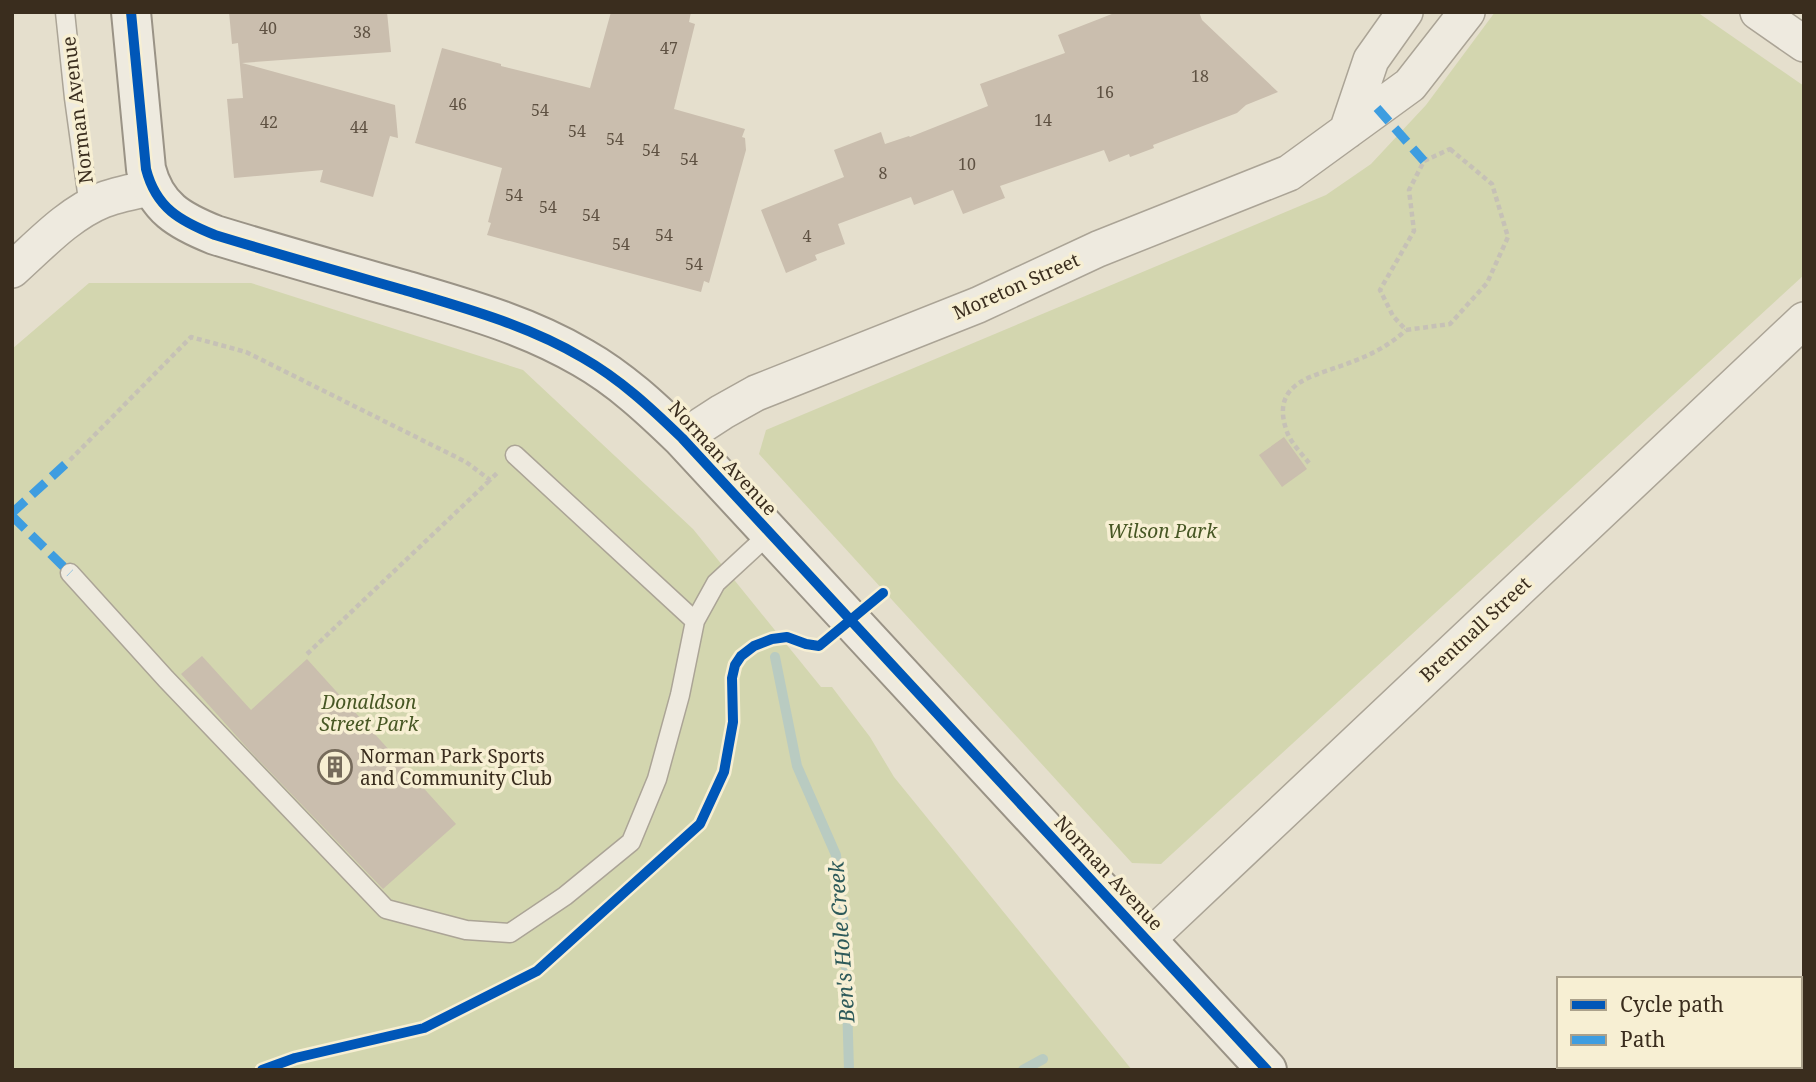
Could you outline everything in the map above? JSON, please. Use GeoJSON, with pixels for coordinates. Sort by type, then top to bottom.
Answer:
{"type":"FeatureCollection","features":[{"type":"Feature","properties":{"kind":"street"},"geometry":{"type":"LineString","coordinates":[[12,270],[51,235],[89,207],[114,196],[151,188],[144,156],[131,12]]}},
{"type":"Feature","properties":{"kind":"street"},"geometry":{"type":"LineString","coordinates":[[1347,131],[1371,60],[1405,12]]}},
{"type":"Feature","properties":{"kind":"street","name":"Moreton Street"},"geometry":{"type":"LineString","coordinates":[[682,438],[756,393],[978,305],[1098,249],[1289,173],[1410,85],[1467,12]]}},
{"type":"Feature","properties":{"kind":"street"},"geometry":{"type":"LineString","coordinates":[[1758,12],[1804,44]]}},
{"type":"Feature","properties":{"kind":"street","name":"Norman Avenue"},"geometry":{"type":"LineString","coordinates":[[151,188],[163,204],[182,220],[215,235],[516,325],[584,358],[613,377],[682,438],[1266,1070]]}},
{"type":"Feature","properties":{"kind":"street","name":"Brentnall Street"},"geometry":{"type":"LineString","coordinates":[[1147,940],[1804,320]]}},
{"type":"Feature","properties":{"kind":"lane","name":"Norman Avenue"},"geometry":{"type":"LineString","coordinates":[[65,12],[89,207]]}},
{"type":"Feature","properties":{"kind":"lane"},"geometry":{"type":"LineString","coordinates":[[516,455],[695,621]]}},
{"type":"Feature","properties":{"kind":"lane"},"geometry":{"type":"LineString","coordinates":[[71,573],[166,679],[386,909],[466,930],[510,933],[565,896],[631,842],[657,779],[680,695],[695,621],[716,583],[769,534]]}},
{"type":"Feature","properties":{"kind":"path"},"geometry":{"type":"LineString","coordinates":[[1309,463],[1287,434],[1283,401],[1288,391],[1315,374],[1354,361],[1394,342],[1406,330],[1450,324],[1487,283],[1508,237],[1492,184],[1450,149],[1424,161],[1409,190],[1414,231],[1380,290],[1393,316],[1406,330]]}},
{"type":"Feature","properties":{"kind":"path"},"geometry":{"type":"LineString","coordinates":[[70,460],[191,338],[246,352],[466,462],[490,480]]}},
{"type":"Feature","properties":{"kind":"path"},"geometry":{"type":"LineString","coordinates":[[307,654],[516,455]]}},
{"type":"Feature","properties":{"kind":"green space","name":"Wilson Park"},"geometry":{"type":"Polygon","coordinates":[[[1495,12],[1697,12],[1804,86],[1804,275],[1161,864],[1132,863],[759,454],[766,430],[1326,195],[1371,164],[1426,105],[1495,12]]]}},
{"type":"Feature","properties":{"kind":"green space","name":"Donaldson Street Park"},"geometry":{"type":"Polygon","coordinates":[[[89,283],[251,283],[523,370],[693,529],[821,687],[832,687],[870,737],[894,777],[1132,1070],[12,1070],[12,349],[89,283]]]}},
{"type":"Feature","properties":{"kind":"building"},"geometry":{"type":"Polygon","coordinates":[[[229,12],[387,12],[391,52],[242,63],[395,105],[398,138],[390,136],[373,197],[320,182],[323,170],[234,178],[227,99],[243,98],[238,43],[232,44],[229,12]]]}},
{"type":"Feature","properties":{"kind":"building"},"geometry":{"type":"Polygon","coordinates":[[[611,12],[691,12],[689,22],[695,24],[674,109],[745,129],[742,137],[745,138],[746,150],[709,283],[704,281],[701,292],[487,235],[502,168],[415,143],[442,48],[590,88],[611,12]]]}},
{"type":"Feature","properties":{"kind":"building"},"geometry":{"type":"Polygon","coordinates":[[[1117,12],[1199,12],[1202,20],[1278,92],[1246,105],[1237,113],[1153,145],[1154,148],[1130,157],[1129,154],[1109,162],[1104,150],[1000,186],[1005,198],[963,214],[953,190],[914,205],[911,197],[838,224],[845,244],[815,255],[817,260],[786,273],[761,210],[844,177],[834,150],[881,132],[885,144],[910,137],[988,106],[980,84],[1065,53],[1058,35],[1117,12]]]}},
{"type":"Feature","properties":{"kind":"building"},"geometry":{"type":"Polygon","coordinates":[[[1284,437],[1307,469],[1282,487],[1259,455],[1284,437]]]}},
{"type":"Feature","properties":{"kind":"building","name":"Norman Park Sports and Community Club"},"geometry":{"type":"Polygon","coordinates":[[[202,656],[251,710],[307,659],[456,824],[383,889],[249,750],[181,674],[202,656]]]}},
{"type":"Feature","properties":{"kind":"waterway","name":"Ben's Hole Creek"},"geometry":{"type":"LineString","coordinates":[[775,657],[797,766],[836,855],[845,934],[849,1070]]}},
{"type":"Feature","properties":{"kind":"waterway"},"geometry":{"type":"LineString","coordinates":[[1023,1070],[1043,1059]]}},
{"type":"Feature","properties":{"kind":"marked path"},"geometry":{"type":"LineString","coordinates":[[1377,108],[1424,161]]}},
{"type":"Feature","properties":{"kind":"marked path"},"geometry":{"type":"LineString","coordinates":[[12,513],[70,460]]}},
{"type":"Feature","properties":{"kind":"marked path"},"geometry":{"type":"LineString","coordinates":[[12,516],[70,573]]}},
{"type":"Feature","properties":{"kind":"cycle path"},"geometry":{"type":"LineString","coordinates":[[131,12],[146,169],[156,194],[171,211],[215,235],[495,318],[562,346],[597,366],[622,385],[682,438],[1267,1070]]}},
{"type":"Feature","properties":{"kind":"cycle path"},"geometry":{"type":"LineString","coordinates":[[262,1070],[295,1058],[424,1028],[537,971],[700,824],[724,772],[733,722],[732,678],[735,665],[741,656],[754,646],[787,637],[819,646],[883,593]]}},
{"type":"Feature","properties":{"kind":"place","name":"Norman Park Sports and Community Club"},"geometry":{"type":"Point","coordinates":[335,767]}}]}
